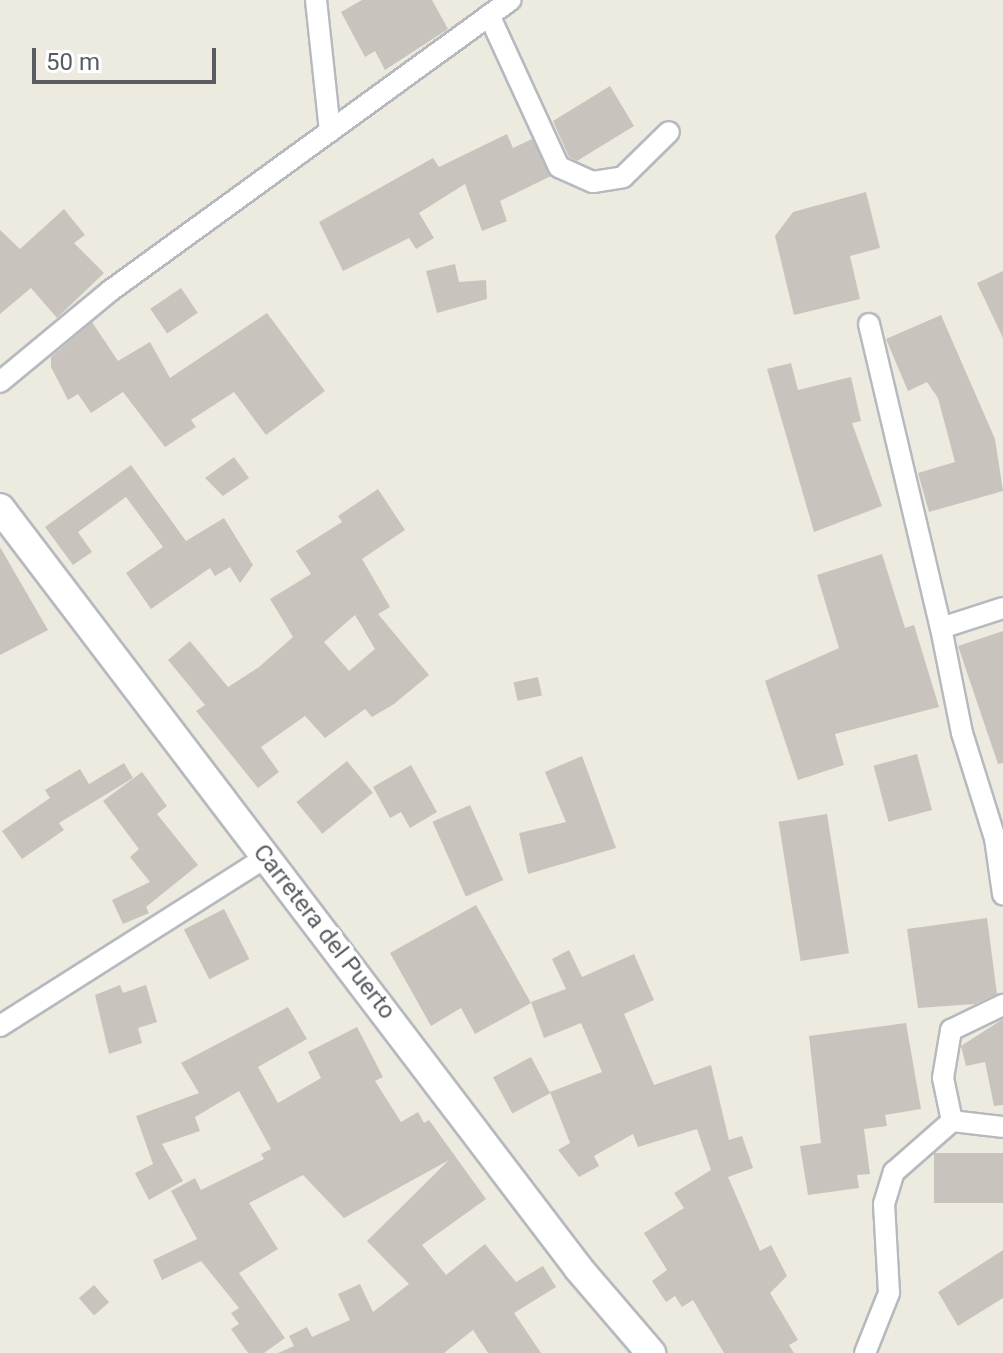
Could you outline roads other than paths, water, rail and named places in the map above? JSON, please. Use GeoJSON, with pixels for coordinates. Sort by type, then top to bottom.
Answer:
{"type":"FeatureCollection","features":[{"type":"Feature","properties":{"kind":"main road","name":"Carretera del Puerto"},"geometry":{"type":"LineString","coordinates":[[0,508],[579,1269],[651,1353]]}},
{"type":"Feature","properties":{"kind":"street"},"geometry":{"type":"LineString","coordinates":[[316,0],[330,131]]}},
{"type":"Feature","properties":{"kind":"street"},"geometry":{"type":"LineString","coordinates":[[0,382],[110,291],[510,0]]}},
{"type":"Feature","properties":{"kind":"street"},"geometry":{"type":"LineString","coordinates":[[489,15],[559,167],[593,182],[623,177],[669,132]]}},
{"type":"Feature","properties":{"kind":"street"},"geometry":{"type":"LineString","coordinates":[[869,324],[941,628],[962,733],[999,836],[1003,894]]}},
{"type":"Feature","properties":{"kind":"street"},"geometry":{"type":"LineString","coordinates":[[941,628],[1003,608]]}},
{"type":"Feature","properties":{"kind":"street"},"geometry":{"type":"LineString","coordinates":[[0,1026],[265,858]]}},
{"type":"Feature","properties":{"kind":"street"},"geometry":{"type":"LineString","coordinates":[[952,1121],[943,1078],[951,1030],[1003,1005]]}},
{"type":"Feature","properties":{"kind":"street"},"geometry":{"type":"LineString","coordinates":[[865,1353],[889,1293],[884,1204],[894,1172],[952,1121],[1003,1127]]}}]}
